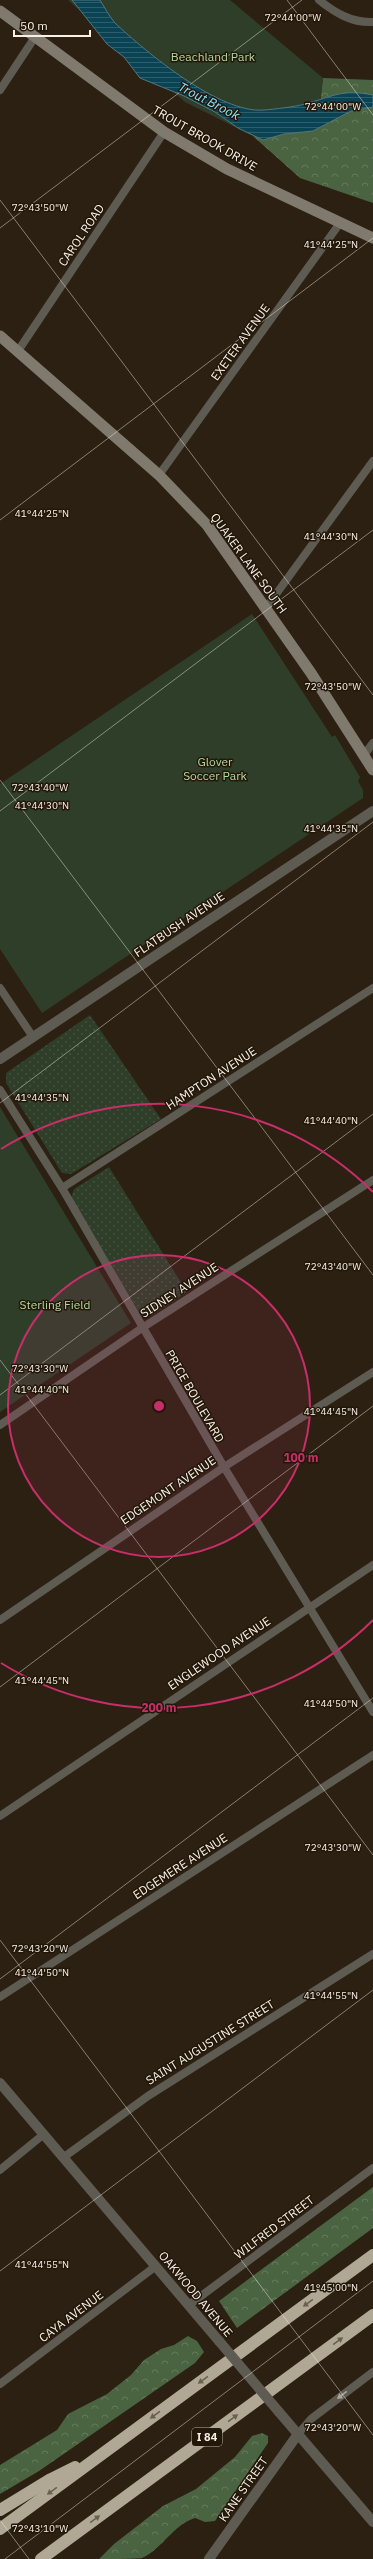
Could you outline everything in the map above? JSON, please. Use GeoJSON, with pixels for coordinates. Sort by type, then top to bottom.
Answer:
{"type":"FeatureCollection","features":[{"type":"Feature","properties":{"kind":"highway"},"geometry":{"type":"LineString","coordinates":[[0,2529],[373,2255]]}},
{"type":"Feature","properties":{"kind":"highway","name":"I 84"},"geometry":{"type":"LineString","coordinates":[[44,2557],[373,2315]]}},
{"type":"Feature","properties":{"kind":"highway"},"geometry":{"type":"LineString","coordinates":[[0,2510],[51,2479],[94,2460]]}},
{"type":"Feature","properties":{"kind":"main road","name":"TROUT BROOK DRIVE"},"geometry":{"type":"LineString","coordinates":[[0,11],[164,132],[227,169],[373,238]]}},
{"type":"Feature","properties":{"kind":"main road","name":"QUAKER LANE SOUTH"},"geometry":{"type":"LineString","coordinates":[[0,336],[159,475],[220,541],[373,770]]}},
{"type":"Feature","properties":{"kind":"street"},"geometry":{"type":"LineString","coordinates":[[319,0],[348,18],[373,22]]}},
{"type":"Feature","properties":{"kind":"street"},"geometry":{"type":"LineString","coordinates":[[0,90],[35,37]]}},
{"type":"Feature","properties":{"kind":"street","name":"CAROL ROAD"},"geometry":{"type":"LineString","coordinates":[[18,351],[164,132]]}},
{"type":"Feature","properties":{"kind":"street","name":"EXETER AVENUE"},"geometry":{"type":"LineString","coordinates":[[159,475],[340,223]]}},
{"type":"Feature","properties":{"kind":"street"},"geometry":{"type":"LineString","coordinates":[[266,608],[373,461]]}},
{"type":"Feature","properties":{"kind":"street"},"geometry":{"type":"LineString","coordinates":[[364,755],[373,743]]}},
{"type":"Feature","properties":{"kind":"street","name":"FLATBUSH AVENUE"},"geometry":{"type":"LineString","coordinates":[[0,1059],[373,811]]}},
{"type":"Feature","properties":{"kind":"street"},"geometry":{"type":"LineString","coordinates":[[0,988],[33,1037]]}},
{"type":"Feature","properties":{"kind":"street","name":"HAMPTON AVENUE"},"geometry":{"type":"LineString","coordinates":[[62,1188],[373,988]]}},
{"type":"Feature","properties":{"kind":"street","name":"PRICE BOULEVARD"},"geometry":{"type":"LineString","coordinates":[[0,1090],[62,1188],[224,1467],[373,1712]]}},
{"type":"Feature","properties":{"kind":"street","name":"SIDNEY AVENUE"},"geometry":{"type":"LineString","coordinates":[[0,1425],[142,1328],[373,1180]]}},
{"type":"Feature","properties":{"kind":"street","name":"EDGEMONT AVENUE"},"geometry":{"type":"LineString","coordinates":[[0,1620],[224,1467],[373,1372]]}},
{"type":"Feature","properties":{"kind":"street","name":"ENGLEWOOD AVENUE"},"geometry":{"type":"LineString","coordinates":[[0,1816],[308,1607],[373,1565]]}},
{"type":"Feature","properties":{"kind":"street","name":"EDGEMERE AVENUE"},"geometry":{"type":"LineString","coordinates":[[0,1997],[373,1754]]}},
{"type":"Feature","properties":{"kind":"street","name":"SAINT AUGUSTINE STREET"},"geometry":{"type":"LineString","coordinates":[[64,2157],[148,2096],[373,1954]]}},
{"type":"Feature","properties":{"kind":"street","name":"OAKWOOD AVENUE"},"geometry":{"type":"LineString","coordinates":[[0,2083],[373,2522]]}},
{"type":"Feature","properties":{"kind":"street"},"geometry":{"type":"LineString","coordinates":[[0,2170],[44,2134]]}},
{"type":"Feature","properties":{"kind":"street","name":"WILFRED STREET"},"geometry":{"type":"LineString","coordinates":[[189,2305],[373,2168]]}},
{"type":"Feature","properties":{"kind":"street","name":"CAYA AVENUE"},"geometry":{"type":"LineString","coordinates":[[0,2384],[156,2266]]}},
{"type":"Feature","properties":{"kind":"street"},"geometry":{"type":"LineString","coordinates":[[298,2434],[311,2419],[373,2372]]}},
{"type":"Feature","properties":{"kind":"street","name":"KANE STREET"},"geometry":{"type":"LineString","coordinates":[[209,2559],[298,2434]]}},
{"type":"Feature","properties":{"kind":"green space","name":"Beachland Park"},"geometry":{"type":"Polygon","coordinates":[[[68,0],[230,0],[323,78],[318,120],[278,135],[253,136],[185,102],[68,0]]]}},
{"type":"Feature","properties":{"kind":"green space"},"geometry":{"type":"Polygon","coordinates":[[[323,78],[373,80],[373,203],[300,178],[253,136],[278,135],[318,120],[323,78]]]}},
{"type":"Feature","properties":{"kind":"green space","name":"Glover Soccer Park"},"geometry":{"type":"Polygon","coordinates":[[[252,614],[332,737],[335,735],[360,777],[358,781],[363,790],[363,798],[42,1013],[0,949],[0,784],[252,614]]]}},
{"type":"Feature","properties":{"kind":"green space"},"geometry":{"type":"Polygon","coordinates":[[[90,1015],[161,1119],[71,1174],[62,1173],[6,1083],[6,1073],[90,1015]]]}},
{"type":"Feature","properties":{"kind":"green space","name":"Sterling Field"},"geometry":{"type":"Polygon","coordinates":[[[0,1107],[131,1323],[0,1412],[0,1107]]]}},
{"type":"Feature","properties":{"kind":"green space"},"geometry":{"type":"Polygon","coordinates":[[[109,1167],[187,1292],[152,1315],[139,1312],[71,1198],[74,1189],[109,1167]]]}},
{"type":"Feature","properties":{"kind":"green space"},"geometry":{"type":"Polygon","coordinates":[[[373,2187],[373,2228],[237,2328],[219,2301],[373,2187]]]}},
{"type":"Feature","properties":{"kind":"green space"},"geometry":{"type":"Polygon","coordinates":[[[188,2336],[197,2341],[204,2352],[195,2363],[39,2471],[0,2494],[0,2465],[57,2430],[68,2414],[107,2394],[131,2375],[144,2360],[161,2349],[174,2345],[188,2336]]]}},
{"type":"Feature","properties":{"kind":"green space"},"geometry":{"type":"Polygon","coordinates":[[[262,2433],[268,2436],[268,2443],[215,2521],[205,2522],[195,2518],[188,2521],[174,2531],[156,2549],[142,2558],[99,2559],[114,2544],[163,2506],[196,2489],[235,2457],[252,2436],[262,2433]]]}},
{"type":"Feature","properties":{"kind":"water","name":"Trout Brook"},"geometry":{"type":"Polygon","coordinates":[[[72,0],[100,0],[115,23],[164,64],[206,92],[246,109],[264,110],[296,106],[346,93],[373,95],[373,107],[351,111],[313,131],[284,134],[263,140],[238,128],[215,112],[184,96],[140,78],[124,57],[107,44],[72,0]]]}}]}
